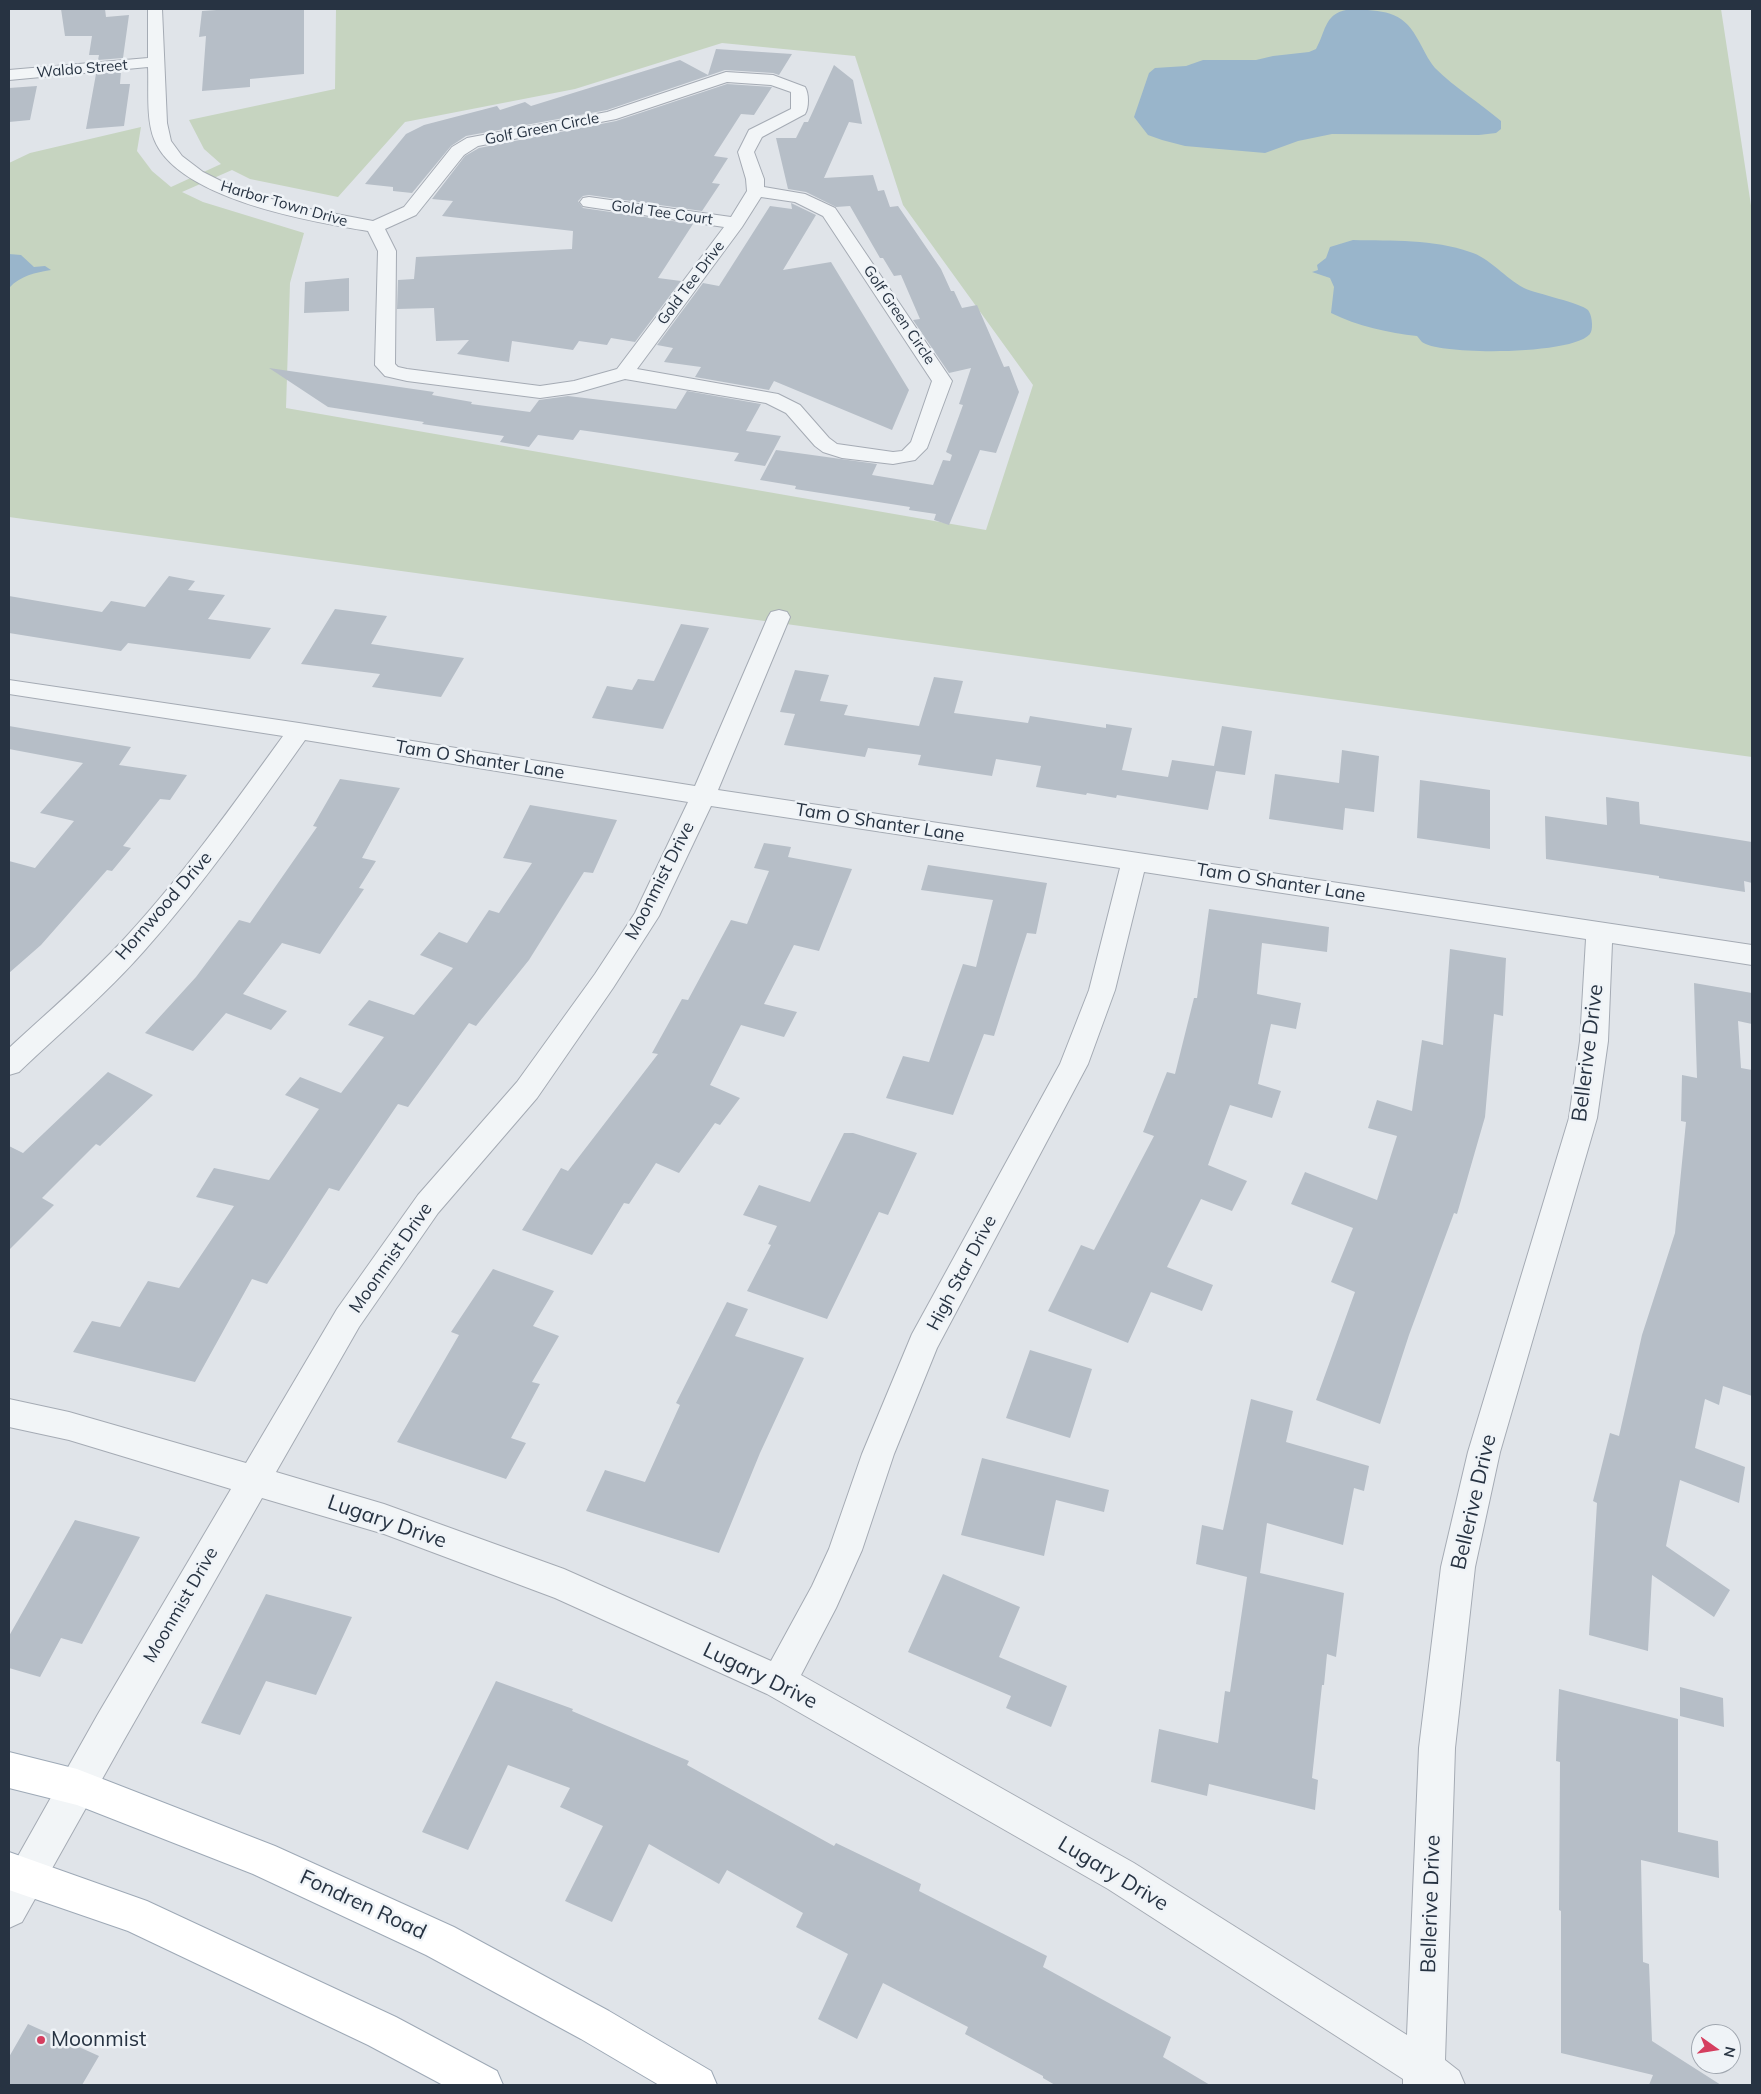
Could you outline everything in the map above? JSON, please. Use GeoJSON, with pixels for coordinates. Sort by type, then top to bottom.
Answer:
{"type":"FeatureCollection","features":[{"type":"Feature","properties":{"kind":"main road","name":"Fondren Road"},"geometry":{"type":"LineString","coordinates":[[9,1770],[77,1787],[262,1859],[440,1941],[595,2025],[698,2085]]}},
{"type":"Feature","properties":{"kind":"main road"},"geometry":{"type":"LineString","coordinates":[[18,1873],[134,1914],[382,2031],[483,2085]]}},
{"type":"Feature","properties":{"kind":"street","name":"Harbor Town Drive"},"geometry":{"type":"LineString","coordinates":[[155,9],[159,121],[164,142],[172,156],[182,166],[217,187],[332,220],[375,228]]}},
{"type":"Feature","properties":{"kind":"street","name":"Waldo Street"},"geometry":{"type":"LineString","coordinates":[[9,75],[156,62]]}},
{"type":"Feature","properties":{"kind":"street","name":"Golf Green Circle"},"geometry":{"type":"LineString","coordinates":[[726,76],[773,80],[799,90],[799,111],[755,134],[746,152],[755,179],[756,191],[799,198],[829,212],[938,372],[942,381],[940,390],[920,444],[908,456],[893,458],[842,452],[830,448],[822,442],[793,409],[771,398],[624,373],[576,387],[540,392],[407,375],[392,372],[385,365],[387,251],[375,228],[410,211],[458,151],[473,142],[610,116],[726,76]]}},
{"type":"Feature","properties":{"kind":"street","name":"Gold Tee Drive"},"geometry":{"type":"LineString","coordinates":[[624,373],[736,223],[756,191]]}},
{"type":"Feature","properties":{"kind":"street","name":"Gold Tee Court"},"geometry":{"type":"LineString","coordinates":[[589,202],[736,223]]}},
{"type":"Feature","properties":{"kind":"street","name":"Moonmist Drive"},"geometry":{"type":"LineString","coordinates":[[9,1909],[18,1873],[77,1787],[348,1318],[428,1204],[527,1090],[604,981],[646,916],[703,796],[779,617]]}},
{"type":"Feature","properties":{"kind":"street","name":"Tam O Shanter Lane"},"geometry":{"type":"LineString","coordinates":[[9,687],[299,731],[703,796],[1752,955]]}},
{"type":"Feature","properties":{"kind":"street","name":"Hornwood Drive"},"geometry":{"type":"LineString","coordinates":[[9,1064],[88,991],[134,944],[224,835],[299,731]]}},
{"type":"Feature","properties":{"kind":"street","name":"High Star Drive"},"geometry":{"type":"LineString","coordinates":[[779,1682],[824,1597],[845,1550],[878,1454],[923,1344],[1074,1064],[1102,990],[1134,861]]}},
{"type":"Feature","properties":{"kind":"street","name":"Bellerive Drive"},"geometry":{"type":"LineString","coordinates":[[1431,2080],[1437,1748],[1458,1567],[1484,1452],[1583,1118],[1594,1042],[1600,932]]}},
{"type":"Feature","properties":{"kind":"street","name":"Lugary Drive"},"geometry":{"type":"LineString","coordinates":[[9,1413],[69,1426],[384,1518],[564,1585],[779,1682],[1121,1876],[1431,2080]]}},
{"type":"Feature","properties":{"kind":"green space"},"geometry":{"type":"Polygon","coordinates":[[[336,9],[1721,9],[1752,212],[1752,757],[9,517],[9,163],[30,153],[141,127],[137,151],[152,171],[171,187],[221,164],[204,149],[189,120],[335,89],[336,9]],[[722,43],[575,89],[405,122],[338,197],[250,179],[232,170],[182,192],[203,202],[304,233],[290,283],[286,408],[986,530],[1033,385],[903,205],[855,56],[722,43]]]}},
{"type":"Feature","properties":{"kind":"water"},"geometry":{"type":"Polygon","coordinates":[[[1352,9],[1382,12],[1398,17],[1405,22],[1435,68],[1501,121],[1501,129],[1496,133],[1479,135],[1332,134],[1298,141],[1265,153],[1185,146],[1162,140],[1148,135],[1134,117],[1149,73],[1155,68],[1186,66],[1203,60],[1256,60],[1309,52],[1316,49],[1331,18],[1343,11],[1352,9]]]}},
{"type":"Feature","properties":{"kind":"water"},"geometry":{"type":"Polygon","coordinates":[[[1353,240],[1427,243],[1470,252],[1491,263],[1524,288],[1584,307],[1588,310],[1592,321],[1591,332],[1582,340],[1538,349],[1510,351],[1454,350],[1434,347],[1422,342],[1417,336],[1384,331],[1351,322],[1331,313],[1334,287],[1330,278],[1312,272],[1318,270],[1317,265],[1326,258],[1330,247],[1353,240]]]}},
{"type":"Feature","properties":{"kind":"water"},"geometry":{"type":"Polygon","coordinates":[[[9,254],[21,255],[34,267],[45,266],[51,270],[23,277],[9,288],[9,254]]]}},
{"type":"Feature","properties":{"kind":"building"},"geometry":{"type":"Polygon","coordinates":[[[61,9],[105,9],[106,17],[129,15],[123,58],[98,60],[99,55],[89,55],[92,36],[65,36],[61,9]]]}},
{"type":"Feature","properties":{"kind":"building"},"geometry":{"type":"Polygon","coordinates":[[[304,9],[304,74],[250,79],[250,87],[202,91],[206,36],[199,37],[202,11],[304,9]]]}},
{"type":"Feature","properties":{"kind":"building"},"geometry":{"type":"Polygon","coordinates":[[[716,49],[792,54],[779,75],[725,70],[607,110],[466,136],[451,146],[412,193],[393,191],[393,187],[365,184],[406,134],[424,125],[497,106],[500,110],[525,102],[531,106],[680,60],[708,75],[716,49]]]}},
{"type":"Feature","properties":{"kind":"building"},"geometry":{"type":"Polygon","coordinates":[[[834,65],[853,80],[862,124],[849,122],[824,178],[873,175],[878,191],[884,190],[890,207],[898,206],[941,269],[951,291],[954,291],[962,308],[977,305],[1004,367],[1009,366],[1019,392],[996,453],[980,450],[949,525],[934,520],[936,514],[909,510],[910,507],[795,489],[796,486],[760,480],[776,450],[877,464],[872,475],[933,485],[943,460],[950,461],[952,455],[946,452],[963,405],[959,404],[971,368],[949,373],[913,320],[920,319],[901,275],[894,276],[883,258],[880,258],[850,206],[836,207],[806,192],[788,189],[776,138],[796,138],[804,122],[808,122],[834,65]]]}},
{"type":"Feature","properties":{"kind":"building"},"geometry":{"type":"Polygon","coordinates":[[[121,71],[120,84],[130,84],[124,126],[86,129],[96,74],[121,71]]]}},
{"type":"Feature","properties":{"kind":"building"},"geometry":{"type":"Polygon","coordinates":[[[727,84],[772,87],[754,115],[741,114],[714,156],[728,158],[712,183],[720,184],[702,211],[589,195],[583,196],[578,201],[583,208],[693,224],[658,278],[681,281],[635,342],[611,338],[607,345],[579,341],[573,350],[512,341],[509,362],[457,354],[469,340],[436,341],[434,308],[397,309],[398,280],[414,279],[416,257],[572,249],[573,231],[442,216],[453,201],[432,199],[465,156],[479,148],[616,121],[727,84]]]}},
{"type":"Feature","properties":{"kind":"building"},"geometry":{"type":"Polygon","coordinates":[[[37,86],[30,120],[9,122],[9,88],[37,86]]]}},
{"type":"Feature","properties":{"kind":"building"},"geometry":{"type":"Polygon","coordinates":[[[791,203],[816,215],[783,270],[831,262],[909,390],[892,430],[774,381],[769,390],[695,377],[701,367],[664,362],[673,348],[657,345],[703,283],[719,286],[770,206],[792,209],[791,203]]]}},
{"type":"Feature","properties":{"kind":"building"},"geometry":{"type":"Polygon","coordinates":[[[349,278],[349,311],[304,313],[305,282],[349,278]]]}},
{"type":"Feature","properties":{"kind":"building"},"geometry":{"type":"Polygon","coordinates":[[[269,368],[434,392],[432,395],[472,402],[471,404],[530,412],[539,400],[568,396],[676,409],[687,391],[761,404],[746,431],[781,436],[765,466],[734,461],[739,453],[580,430],[573,440],[538,435],[529,447],[500,442],[504,436],[328,407],[269,368]]]}},
{"type":"Feature","properties":{"kind":"building"},"geometry":{"type":"Polygon","coordinates":[[[169,576],[195,581],[188,590],[225,595],[208,619],[271,628],[250,659],[128,643],[121,651],[9,633],[9,596],[102,612],[111,601],[145,607],[169,576]]]}},
{"type":"Feature","properties":{"kind":"building"},"geometry":{"type":"Polygon","coordinates":[[[335,609],[387,616],[371,644],[464,658],[441,697],[372,687],[380,674],[301,664],[335,609]]]}},
{"type":"Feature","properties":{"kind":"building"},"geometry":{"type":"Polygon","coordinates":[[[681,624],[709,628],[663,729],[592,718],[607,686],[632,690],[638,679],[654,681],[681,624]]]}},
{"type":"Feature","properties":{"kind":"building"},"geometry":{"type":"Polygon","coordinates":[[[795,670],[829,675],[820,701],[848,705],[844,715],[919,726],[934,677],[963,681],[954,713],[1028,723],[1030,716],[1106,728],[1106,724],[1132,728],[1122,770],[1168,777],[1172,760],[1214,766],[1222,726],[1252,731],[1245,775],[1216,771],[1208,810],[1117,795],[1116,798],[1036,787],[1041,766],[996,759],[992,776],[918,765],[921,755],[868,748],[865,757],[784,745],[795,714],[780,712],[795,670]]]}},
{"type":"Feature","properties":{"kind":"building"},"geometry":{"type":"Polygon","coordinates":[[[9,726],[131,747],[119,765],[187,775],[170,800],[160,799],[123,846],[131,848],[112,871],[107,870],[41,945],[9,973],[9,861],[35,868],[74,821],[40,813],[83,763],[9,749],[9,726]]]}},
{"type":"Feature","properties":{"kind":"building"},"geometry":{"type":"Polygon","coordinates":[[[1342,750],[1379,756],[1374,812],[1345,808],[1343,830],[1269,819],[1275,774],[1339,783],[1342,750]]]}},
{"type":"Feature","properties":{"kind":"building"},"geometry":{"type":"Polygon","coordinates":[[[340,779],[400,788],[362,858],[376,861],[359,888],[364,889],[320,954],[282,943],[243,994],[287,1011],[271,1030],[226,1013],[193,1051],[145,1033],[196,977],[239,920],[250,923],[317,827],[313,826],[340,779]]]}},
{"type":"Feature","properties":{"kind":"building"},"geometry":{"type":"Polygon","coordinates":[[[1420,780],[1490,790],[1490,849],[1417,838],[1420,780]]]}},
{"type":"Feature","properties":{"kind":"building"},"geometry":{"type":"Polygon","coordinates":[[[1606,797],[1639,802],[1640,824],[1752,842],[1752,883],[1744,881],[1745,892],[1659,878],[1659,876],[1546,859],[1545,816],[1607,825],[1606,797]]]}},
{"type":"Feature","properties":{"kind":"building"},"geometry":{"type":"Polygon","coordinates":[[[530,805],[617,820],[593,873],[584,872],[529,960],[476,1026],[469,1023],[408,1107],[398,1104],[339,1191],[329,1188],[267,1284],[252,1279],[195,1382],[73,1352],[92,1321],[120,1327],[148,1281],[179,1288],[234,1206],[196,1197],[214,1168],[269,1180],[319,1109],[285,1095],[300,1077],[341,1093],[384,1037],[348,1025],[369,1000],[414,1015],[453,968],[420,955],[439,932],[467,943],[489,910],[499,913],[532,863],[503,858],[530,805]]]}},
{"type":"Feature","properties":{"kind":"building"},"geometry":{"type":"Polygon","coordinates":[[[764,843],[791,847],[788,857],[852,869],[819,951],[794,945],[764,1004],[797,1012],[784,1037],[741,1025],[710,1085],[740,1098],[720,1125],[715,1123],[679,1173],[656,1163],[629,1204],[624,1203],[592,1255],[522,1230],[561,1168],[568,1171],[658,1054],[652,1053],[682,999],[688,1000],[731,920],[747,924],[769,871],[754,868],[764,843]]]}},
{"type":"Feature","properties":{"kind":"building"},"geometry":{"type":"Polygon","coordinates":[[[928,865],[1047,883],[1036,934],[1027,933],[994,1036],[984,1034],[953,1115],[886,1098],[903,1056],[929,1062],[963,964],[976,967],[993,900],[921,890],[928,865]]]}},
{"type":"Feature","properties":{"kind":"building"},"geometry":{"type":"Polygon","coordinates":[[[1209,909],[1329,927],[1327,952],[1262,943],[1257,994],[1301,1003],[1296,1029],[1271,1024],[1258,1084],[1281,1091],[1272,1118],[1230,1105],[1208,1165],[1247,1181],[1232,1211],[1201,1199],[1167,1267],[1213,1285],[1202,1311],[1151,1292],[1128,1343],[1048,1311],[1081,1245],[1094,1250],[1154,1136],[1143,1132],[1167,1072],[1175,1074],[1194,998],[1197,998],[1209,909]]]}},
{"type":"Feature","properties":{"kind":"building"},"geometry":{"type":"Polygon","coordinates":[[[1450,949],[1506,958],[1503,1016],[1494,1014],[1485,1117],[1457,1214],[1454,1213],[1409,1335],[1380,1424],[1316,1400],[1355,1292],[1331,1282],[1353,1228],[1291,1204],[1305,1172],[1377,1200],[1397,1136],[1368,1128],[1377,1100],[1412,1111],[1422,1040],[1443,1045],[1450,949]]]}},
{"type":"Feature","properties":{"kind":"building"},"geometry":{"type":"Polygon","coordinates":[[[1694,983],[1752,993],[1752,1024],[1738,1021],[1741,1068],[1752,1070],[1752,1396],[1723,1386],[1719,1405],[1705,1399],[1695,1448],[1745,1467],[1739,1503],[1680,1480],[1666,1546],[1730,1590],[1714,1617],[1652,1575],[1648,1651],[1589,1635],[1597,1503],[1593,1501],[1610,1433],[1619,1436],[1642,1335],[1675,1233],[1686,1122],[1681,1121],[1682,1075],[1697,1078],[1694,983]]]}},
{"type":"Feature","properties":{"kind":"building"},"geometry":{"type":"Polygon","coordinates":[[[108,1072],[153,1095],[100,1146],[96,1144],[42,1198],[54,1205],[9,1250],[9,1146],[23,1153],[108,1072]]]}},
{"type":"Feature","properties":{"kind":"building"},"geometry":{"type":"Polygon","coordinates":[[[844,1133],[853,1133],[917,1153],[888,1215],[879,1212],[827,1319],[747,1291],[771,1245],[768,1244],[777,1226],[743,1215],[759,1185],[810,1202],[844,1133]]]}},
{"type":"Feature","properties":{"kind":"building"},"geometry":{"type":"Polygon","coordinates":[[[493,1269],[554,1291],[533,1326],[559,1336],[532,1382],[540,1384],[511,1438],[526,1443],[506,1479],[397,1442],[459,1335],[451,1332],[493,1269]]]}},
{"type":"Feature","properties":{"kind":"building"},"geometry":{"type":"Polygon","coordinates":[[[727,1302],[748,1309],[735,1336],[804,1358],[760,1453],[719,1553],[586,1511],[605,1470],[645,1482],[680,1405],[676,1403],[727,1302]]]}},
{"type":"Feature","properties":{"kind":"building"},"geometry":{"type":"Polygon","coordinates":[[[1030,1350],[1092,1369],[1070,1438],[1006,1418],[1030,1350]]]}},
{"type":"Feature","properties":{"kind":"building"},"geometry":{"type":"Polygon","coordinates":[[[1251,1399],[1293,1411],[1286,1442],[1369,1466],[1364,1491],[1354,1488],[1343,1545],[1267,1523],[1260,1573],[1344,1593],[1336,1657],[1327,1654],[1324,1685],[1322,1685],[1312,1778],[1318,1780],[1315,1810],[1209,1784],[1207,1796],[1151,1782],[1159,1729],[1218,1743],[1225,1691],[1230,1692],[1247,1577],[1196,1564],[1202,1525],[1223,1530],[1251,1399]]]}},
{"type":"Feature","properties":{"kind":"building"},"geometry":{"type":"Polygon","coordinates":[[[982,1458],[1109,1490],[1104,1512],[1056,1500],[1044,1556],[961,1535],[982,1458]]]}},
{"type":"Feature","properties":{"kind":"building"},"geometry":{"type":"Polygon","coordinates":[[[75,1520],[140,1537],[82,1644],[61,1638],[40,1677],[9,1668],[9,1636],[75,1520]]]}},
{"type":"Feature","properties":{"kind":"building"},"geometry":{"type":"Polygon","coordinates":[[[943,1574],[1020,1607],[999,1657],[1067,1686],[1051,1727],[1006,1708],[1011,1696],[908,1652],[943,1574]]]}},
{"type":"Feature","properties":{"kind":"building"},"geometry":{"type":"Polygon","coordinates":[[[266,1594],[352,1617],[316,1695],[266,1681],[240,1735],[201,1723],[266,1594]]]}},
{"type":"Feature","properties":{"kind":"building"},"geometry":{"type":"Polygon","coordinates":[[[496,1681],[573,1709],[572,1711],[689,1761],[687,1765],[834,1846],[836,1843],[921,1884],[919,1891],[1047,1956],[1043,1967],[1171,2037],[1163,2057],[1210,2085],[1055,2085],[1043,2078],[1043,2076],[965,2034],[968,2027],[883,1983],[857,2039],[818,2019],[848,1954],[796,1927],[803,1913],[727,1870],[719,1884],[649,1844],[612,1922],[565,1901],[603,1826],[560,1807],[570,1788],[508,1765],[468,1850],[422,1832],[496,1681]]]}},
{"type":"Feature","properties":{"kind":"building"},"geometry":{"type":"Polygon","coordinates":[[[1680,1687],[1723,1698],[1724,1727],[1680,1716],[1680,1687]]]}},
{"type":"Feature","properties":{"kind":"building"},"geometry":{"type":"Polygon","coordinates":[[[1559,1689],[1678,1719],[1678,1832],[1718,1841],[1719,1878],[1641,1860],[1643,1962],[1649,1964],[1652,2041],[1691,2066],[1691,2074],[1704,2074],[1721,2085],[1649,2085],[1653,2075],[1561,2053],[1561,1911],[1559,1910],[1560,1762],[1556,1761],[1559,1689]]]}},
{"type":"Feature","properties":{"kind":"building","name":"Moonmist"},"geometry":{"type":"Polygon","coordinates":[[[28,2024],[99,2056],[82,2085],[9,2085],[9,2057],[28,2024]]]}},
{"type":"Feature","properties":{"kind":"place","name":"Moonmist"},"geometry":{"type":"Point","coordinates":[41,2040]}}]}
